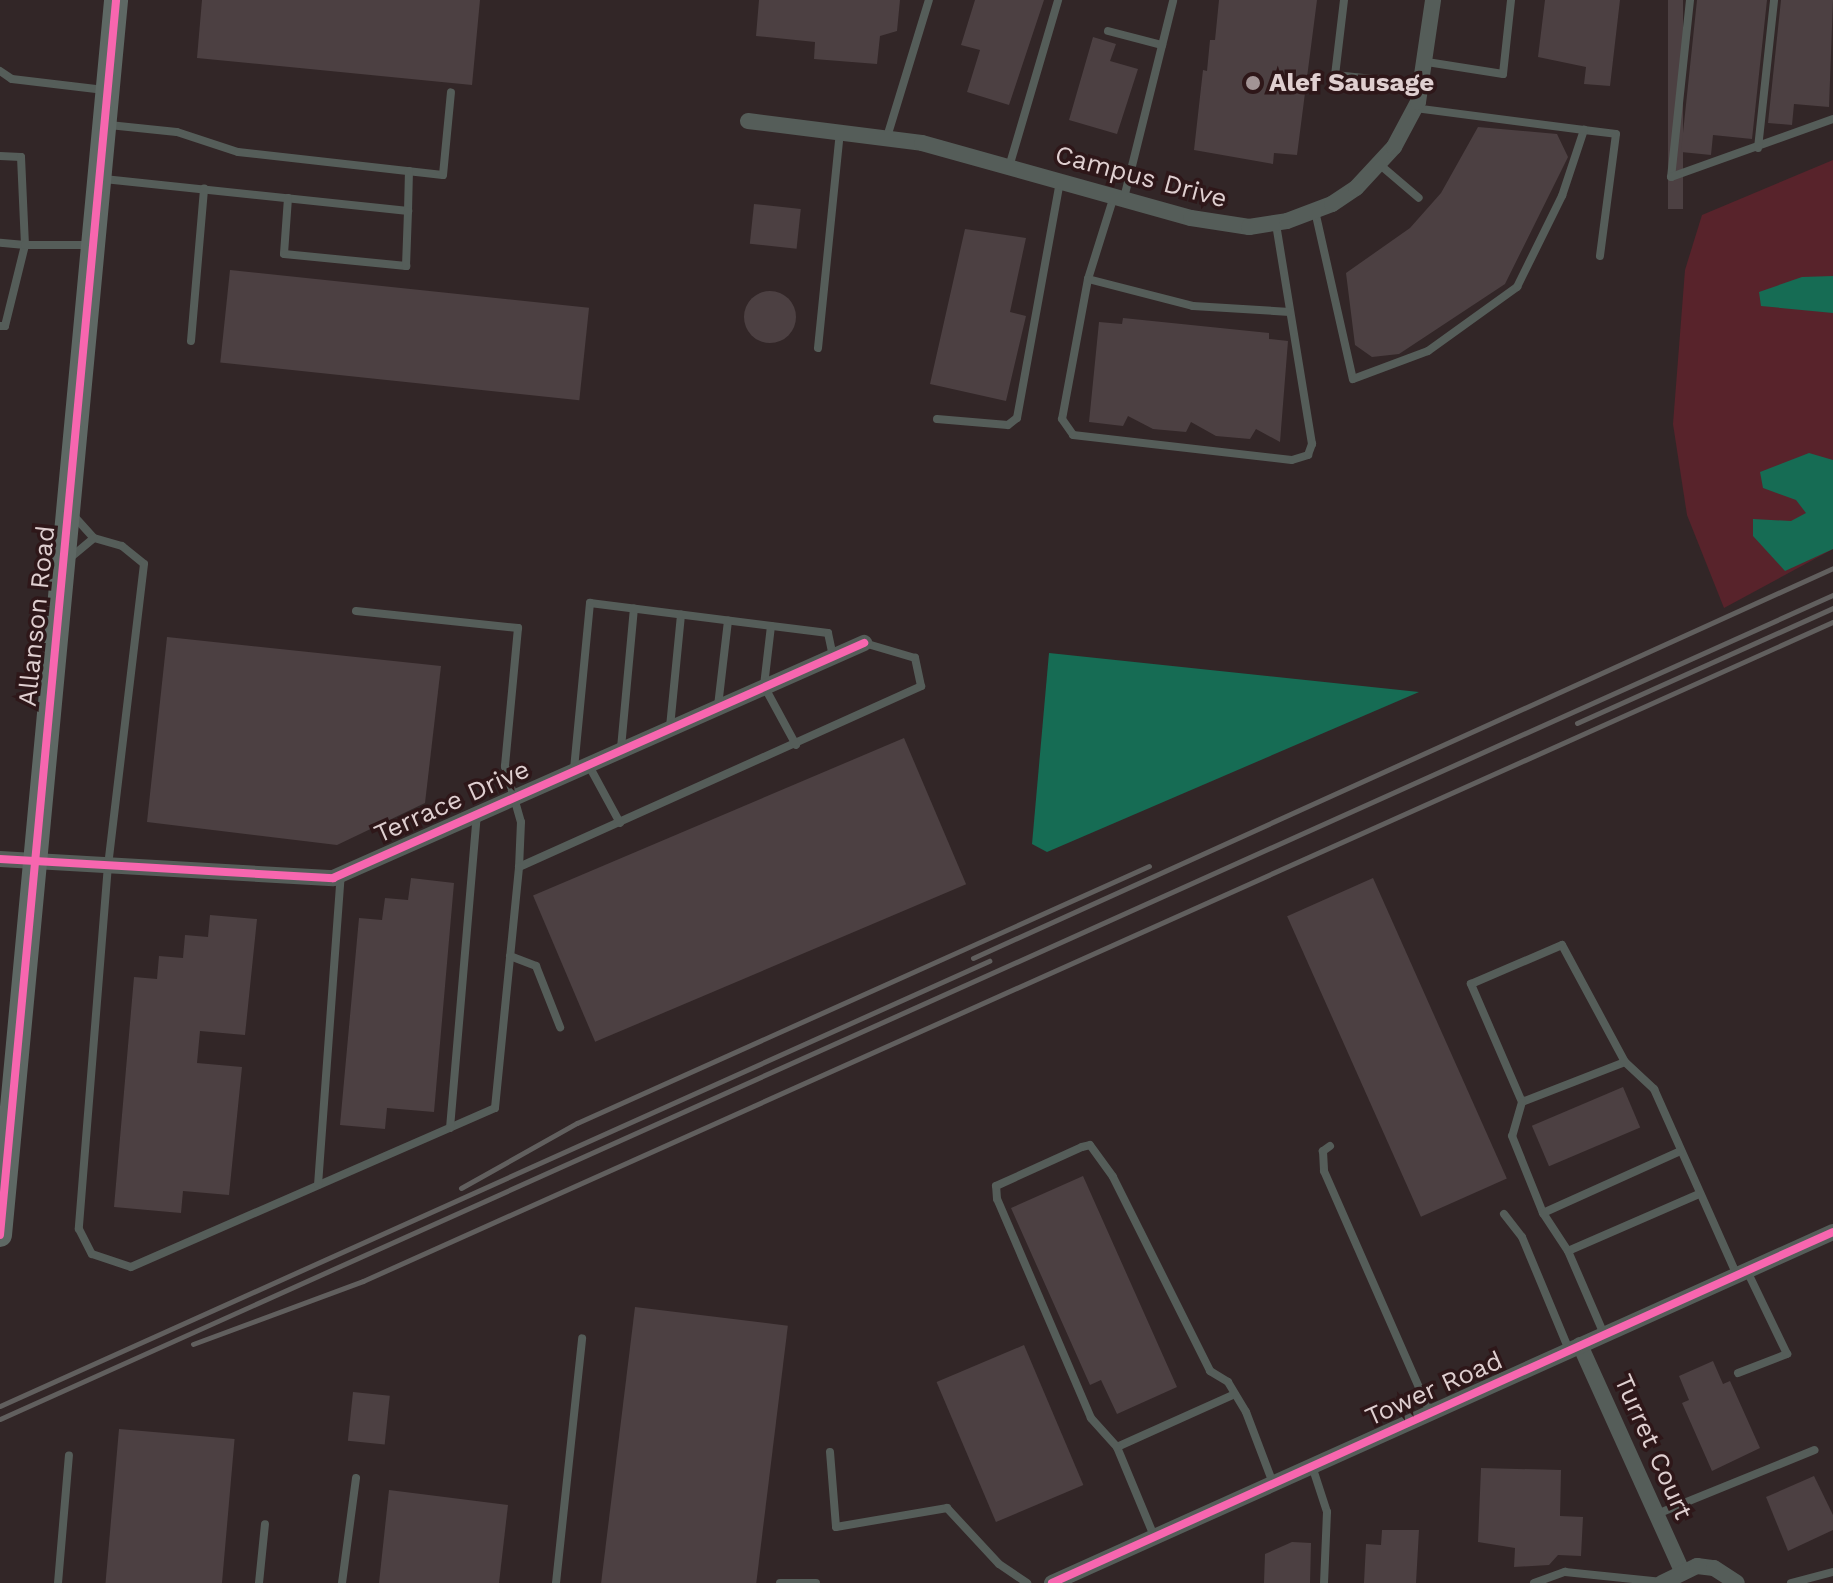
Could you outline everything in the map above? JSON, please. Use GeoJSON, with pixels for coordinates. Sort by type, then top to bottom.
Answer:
{"type":"FeatureCollection","features":[{"type":"Feature","properties":{"kind":"street","name":"Allanson Road"},"geometry":{"type":"LineString","coordinates":[[0,1235],[6,1101],[34,862],[116,0]]}},
{"type":"Feature","properties":{"kind":"street","name":"Campus Drive"},"geometry":{"type":"LineString","coordinates":[[748,121],[887,137],[1231,226],[1276,223],[1315,211],[1356,188],[1379,164],[1415,108],[1427,62],[1433,0]]}},
{"type":"Feature","properties":{"kind":"street","name":"Terrace Drive"},"geometry":{"type":"LineString","coordinates":[[0,859],[299,878],[341,874],[516,794],[864,643]]}},
{"type":"Feature","properties":{"kind":"street","name":"Tower Road"},"geometry":{"type":"LineString","coordinates":[[1052,1583],[1833,1232]]}},
{"type":"Feature","properties":{"kind":"street","name":"Turret Court"},"geometry":{"type":"LineString","coordinates":[[1575,1348],[1681,1569]]}},
{"type":"Feature","properties":{"kind":"street"},"geometry":{"type":"LineString","coordinates":[[1662,1582],[1681,1569],[1714,1568],[1737,1583]]}},
{"type":"Feature","properties":{"kind":"lane"},"geometry":{"type":"LineString","coordinates":[[887,137],[929,0]]}},
{"type":"Feature","properties":{"kind":"lane"},"geometry":{"type":"LineString","coordinates":[[1009,167],[1058,0]]}},
{"type":"Feature","properties":{"kind":"lane"},"geometry":{"type":"LineString","coordinates":[[1344,0],[1335,75],[1422,84]]}},
{"type":"Feature","properties":{"kind":"lane"},"geometry":{"type":"LineString","coordinates":[[1427,62],[1503,74],[1511,0]]}},
{"type":"Feature","properties":{"kind":"lane"},"geometry":{"type":"LineString","coordinates":[[1690,0],[1671,177],[1833,119]]}},
{"type":"Feature","properties":{"kind":"lane"},"geometry":{"type":"LineString","coordinates":[[1758,148],[1774,0]]}},
{"type":"Feature","properties":{"kind":"lane"},"geometry":{"type":"LineString","coordinates":[[1173,1],[1119,197],[1088,279],[1062,419],[1073,435],[1292,460],[1308,455],[1312,444],[1276,223]]}},
{"type":"Feature","properties":{"kind":"lane"},"geometry":{"type":"LineString","coordinates":[[1108,31],[1162,45]]}},
{"type":"Feature","properties":{"kind":"lane"},"geometry":{"type":"LineString","coordinates":[[0,71],[12,79],[107,91]]}},
{"type":"Feature","properties":{"kind":"lane"},"geometry":{"type":"LineString","coordinates":[[104,125],[177,132],[238,152],[443,175],[451,92]]}},
{"type":"Feature","properties":{"kind":"lane"},"geometry":{"type":"LineString","coordinates":[[1415,108],[1616,134],[1600,256]]}},
{"type":"Feature","properties":{"kind":"lane"},"geometry":{"type":"LineString","coordinates":[[818,348],[840,130]]}},
{"type":"Feature","properties":{"kind":"lane"},"geometry":{"type":"LineString","coordinates":[[1315,211],[1353,379],[1428,351],[1517,287],[1562,196],[1584,130]]}},
{"type":"Feature","properties":{"kind":"lane"},"geometry":{"type":"LineString","coordinates":[[0,156],[21,157],[25,245],[5,326],[0,326]]}},
{"type":"Feature","properties":{"kind":"lane"},"geometry":{"type":"LineString","coordinates":[[1379,164],[1419,198]]}},
{"type":"Feature","properties":{"kind":"lane"},"geometry":{"type":"LineString","coordinates":[[288,198],[284,254],[406,266],[409,171]]}},
{"type":"Feature","properties":{"kind":"lane"},"geometry":{"type":"LineString","coordinates":[[99,178],[408,211]]}},
{"type":"Feature","properties":{"kind":"lane"},"geometry":{"type":"LineString","coordinates":[[937,419],[1008,425],[1017,418],[1060,180]]}},
{"type":"Feature","properties":{"kind":"lane"},"geometry":{"type":"LineString","coordinates":[[191,341],[204,189]]}},
{"type":"Feature","properties":{"kind":"lane"},"geometry":{"type":"LineString","coordinates":[[0,243],[93,245]]}},
{"type":"Feature","properties":{"kind":"lane"},"geometry":{"type":"LineString","coordinates":[[1088,279],[1193,306],[1290,312]]}},
{"type":"Feature","properties":{"kind":"lane"},"geometry":{"type":"LineString","coordinates":[[68,508],[94,538],[122,546],[144,564],[108,865],[79,1229],[92,1254],[131,1267],[495,1108],[519,867],[521,822],[516,794],[505,766],[518,628],[356,611]]}},
{"type":"Feature","properties":{"kind":"lane"},"geometry":{"type":"LineString","coordinates":[[62,569],[94,538]]}},
{"type":"Feature","properties":{"kind":"lane"},"geometry":{"type":"LineString","coordinates":[[620,823],[581,766],[590,603],[828,633],[833,656]]}},
{"type":"Feature","properties":{"kind":"lane"},"geometry":{"type":"LineString","coordinates":[[621,748],[634,609]]}},
{"type":"Feature","properties":{"kind":"lane"},"geometry":{"type":"LineString","coordinates":[[670,727],[681,615]]}},
{"type":"Feature","properties":{"kind":"lane"},"geometry":{"type":"LineString","coordinates":[[718,706],[728,621]]}},
{"type":"Feature","properties":{"kind":"lane"},"geometry":{"type":"LineString","coordinates":[[771,626],[764,686],[796,745]]}},
{"type":"Feature","properties":{"kind":"lane"},"geometry":{"type":"LineString","coordinates":[[519,867],[796,745],[921,686],[915,658],[864,643]]}},
{"type":"Feature","properties":{"kind":"lane"},"geometry":{"type":"LineString","coordinates":[[450,1128],[477,812]]}},
{"type":"Feature","properties":{"kind":"lane"},"geometry":{"type":"LineString","coordinates":[[318,1185],[341,874]]}},
{"type":"Feature","properties":{"kind":"lane"},"geometry":{"type":"LineString","coordinates":[[1604,1334],[1568,1251],[1543,1213],[1512,1136],[1522,1102],[1471,984],[1562,945],[1625,1062],[1654,1089],[1697,1195],[1787,1354],[1738,1373]]}},
{"type":"Feature","properties":{"kind":"lane"},"geometry":{"type":"LineString","coordinates":[[510,956],[536,966],[560,1027]]}},
{"type":"Feature","properties":{"kind":"lane"},"geometry":{"type":"LineString","coordinates":[[1522,1102],[1625,1062]]}},
{"type":"Feature","properties":{"kind":"lane"},"geometry":{"type":"LineString","coordinates":[[1154,1536],[1117,1447],[1091,1418],[997,1199],[996,1186],[1082,1147],[1090,1145],[1113,1177],[1210,1371],[1228,1382],[1235,1394],[1273,1483]]}},
{"type":"Feature","properties":{"kind":"lane"},"geometry":{"type":"LineString","coordinates":[[1330,1146],[1323,1151],[1324,1171],[1430,1412]]}},
{"type":"Feature","properties":{"kind":"lane"},"geometry":{"type":"LineString","coordinates":[[1543,1213],[1680,1151]]}},
{"type":"Feature","properties":{"kind":"lane"},"geometry":{"type":"LineString","coordinates":[[1568,1251],[1697,1195]]}},
{"type":"Feature","properties":{"kind":"lane"},"geometry":{"type":"LineString","coordinates":[[1504,1214],[1522,1237],[1575,1348]]}},
{"type":"Feature","properties":{"kind":"lane"},"geometry":{"type":"LineString","coordinates":[[556,1583],[582,1338]]}},
{"type":"Feature","properties":{"kind":"lane"},"geometry":{"type":"LineString","coordinates":[[1117,1447],[1235,1394]]}},
{"type":"Feature","properties":{"kind":"lane"},"geometry":{"type":"LineString","coordinates":[[1657,1514],[1815,1450]]}},
{"type":"Feature","properties":{"kind":"lane"},"geometry":{"type":"LineString","coordinates":[[830,1452],[836,1527],[947,1508],[999,1564],[1027,1583]]}},
{"type":"Feature","properties":{"kind":"lane"},"geometry":{"type":"LineString","coordinates":[[58,1583],[69,1455]]}},
{"type":"Feature","properties":{"kind":"lane"},"geometry":{"type":"LineString","coordinates":[[1312,1466],[1327,1512],[1324,1583]]}},
{"type":"Feature","properties":{"kind":"lane"},"geometry":{"type":"LineString","coordinates":[[342,1583],[356,1478]]}},
{"type":"Feature","properties":{"kind":"lane"},"geometry":{"type":"LineString","coordinates":[[259,1583],[265,1524]]}},
{"type":"Feature","properties":{"kind":"lane"},"geometry":{"type":"LineString","coordinates":[[1534,1583],[1565,1572],[1662,1582]]}},
{"type":"Feature","properties":{"kind":"lane"},"geometry":{"type":"LineString","coordinates":[[1791,1583],[1833,1572]]}},
{"type":"Feature","properties":{"kind":"lane"},"geometry":{"type":"LineString","coordinates":[[780,1583],[816,1583]]}},
{"type":"Feature","properties":{"kind":"shaded area"},"geometry":{"type":"Polygon","coordinates":[[[1833,160],[1833,549],[1724,608],[1687,515],[1673,424],[1685,270],[1702,215],[1833,160]]]}},
{"type":"Feature","properties":{"kind":"shaded area"},"geometry":{"type":"Polygon","coordinates":[[[1833,276],[1833,313],[1761,306],[1759,292],[1802,277],[1833,276]]]}},
{"type":"Feature","properties":{"kind":"shaded area"},"geometry":{"type":"Polygon","coordinates":[[[1809,453],[1833,460],[1833,549],[1785,571],[1753,536],[1753,519],[1791,521],[1806,513],[1796,500],[1763,488],[1760,472],[1809,453]]]}},
{"type":"Feature","properties":{"kind":"shaded area"},"geometry":{"type":"Polygon","coordinates":[[[1049,653],[1419,692],[1047,852],[1032,844],[1049,653]]]}},
{"type":"Feature","properties":{"kind":"building"},"geometry":{"type":"Polygon","coordinates":[[[202,0],[480,0],[472,85],[197,58],[202,0]]]}},
{"type":"Feature","properties":{"kind":"building"},"geometry":{"type":"Polygon","coordinates":[[[759,0],[900,0],[897,31],[880,36],[877,64],[814,59],[815,42],[756,36],[759,0]]]}},
{"type":"Feature","properties":{"kind":"building"},"geometry":{"type":"Polygon","coordinates":[[[975,0],[1044,0],[1009,105],[967,92],[980,50],[961,45],[975,0]]]}},
{"type":"Feature","properties":{"kind":"building","name":"Alef Sausage"},"geometry":{"type":"Polygon","coordinates":[[[1219,0],[1317,0],[1297,155],[1274,153],[1273,164],[1194,150],[1203,70],[1207,71],[1210,40],[1215,40],[1219,0]]]}},
{"type":"Feature","properties":{"kind":"building"},"geometry":{"type":"Polygon","coordinates":[[[1545,0],[1620,0],[1610,86],[1584,84],[1586,67],[1538,57],[1545,0]]]}},
{"type":"Feature","properties":{"kind":"building"},"geometry":{"type":"Polygon","coordinates":[[[1668,0],[1683,0],[1683,209],[1668,209],[1668,0]]]}},
{"type":"Feature","properties":{"kind":"building"},"geometry":{"type":"Polygon","coordinates":[[[1697,0],[1767,0],[1752,139],[1713,135],[1711,155],[1681,152],[1697,0]]]}},
{"type":"Feature","properties":{"kind":"building"},"geometry":{"type":"Polygon","coordinates":[[[1781,0],[1833,0],[1829,107],[1794,104],[1792,125],[1768,123],[1781,0]]]}},
{"type":"Feature","properties":{"kind":"building"},"geometry":{"type":"Polygon","coordinates":[[[1093,37],[1116,44],[1110,61],[1138,69],[1117,134],[1069,120],[1093,37]]]}},
{"type":"Feature","properties":{"kind":"building"},"geometry":{"type":"Polygon","coordinates":[[[1478,127],[1557,134],[1568,157],[1505,284],[1399,354],[1372,357],[1355,345],[1346,273],[1410,228],[1441,193],[1478,127]]]}},
{"type":"Feature","properties":{"kind":"building"},"geometry":{"type":"Polygon","coordinates":[[[754,204],[801,209],[797,249],[750,244],[754,204]]]}},
{"type":"Feature","properties":{"kind":"building"},"geometry":{"type":"Polygon","coordinates":[[[965,229],[1026,238],[1010,312],[1026,316],[1006,401],[930,384],[965,229]]]}},
{"type":"Feature","properties":{"kind":"building"},"geometry":{"type":"Polygon","coordinates":[[[230,270],[589,308],[579,400],[220,362],[230,270]]]}},
{"type":"Feature","properties":{"kind":"building"},"geometry":{"type":"Polygon","coordinates":[[[770,291],[789,298],[796,317],[789,336],[770,343],[751,336],[744,317],[751,298],[770,291]]]}},
{"type":"Feature","properties":{"kind":"building"},"geometry":{"type":"Polygon","coordinates":[[[1123,318],[1269,333],[1269,339],[1288,341],[1280,442],[1256,429],[1250,439],[1216,436],[1191,422],[1186,432],[1153,429],[1128,416],[1123,426],[1089,422],[1099,322],[1122,324],[1123,318]]]}},
{"type":"Feature","properties":{"kind":"building"},"geometry":{"type":"Polygon","coordinates":[[[167,637],[441,666],[425,803],[337,845],[147,822],[167,637]]]}},
{"type":"Feature","properties":{"kind":"building"},"geometry":{"type":"Polygon","coordinates":[[[904,738],[966,884],[595,1042],[533,895],[904,738]]]}},
{"type":"Feature","properties":{"kind":"building"},"geometry":{"type":"Polygon","coordinates":[[[411,878],[454,883],[434,1112],[387,1108],[385,1129],[340,1125],[359,918],[382,920],[385,898],[408,900],[411,878]]]}},
{"type":"Feature","properties":{"kind":"building"},"geometry":{"type":"Polygon","coordinates":[[[1373,878],[1507,1179],[1421,1217],[1287,916],[1373,878]]]}},
{"type":"Feature","properties":{"kind":"building"},"geometry":{"type":"Polygon","coordinates":[[[210,915],[257,919],[245,1035],[200,1031],[197,1063],[242,1067],[229,1195],[183,1191],[181,1213],[114,1207],[134,977],[157,979],[159,956],[183,958],[185,935],[208,937],[210,915]]]}},
{"type":"Feature","properties":{"kind":"building"},"geometry":{"type":"Polygon","coordinates":[[[1623,1087],[1640,1128],[1549,1166],[1532,1126],[1623,1087]]]}},
{"type":"Feature","properties":{"kind":"building"},"geometry":{"type":"Polygon","coordinates":[[[1083,1176],[1177,1387],[1117,1414],[1101,1380],[1090,1385],[1011,1208],[1083,1176]]]}},
{"type":"Feature","properties":{"kind":"building"},"geometry":{"type":"Polygon","coordinates":[[[635,1307],[788,1326],[756,1583],[601,1583],[635,1307]]]}},
{"type":"Feature","properties":{"kind":"building"},"geometry":{"type":"Polygon","coordinates":[[[1024,1345],[1083,1485],[996,1522],[937,1382],[1024,1345]]]}},
{"type":"Feature","properties":{"kind":"building"},"geometry":{"type":"Polygon","coordinates":[[[1713,1361],[1723,1384],[1730,1381],[1760,1448],[1712,1471],[1682,1403],[1689,1400],[1679,1376],[1713,1361]]]}},
{"type":"Feature","properties":{"kind":"building"},"geometry":{"type":"Polygon","coordinates":[[[353,1392],[390,1396],[385,1445],[348,1441],[353,1392]]]}},
{"type":"Feature","properties":{"kind":"building"},"geometry":{"type":"Polygon","coordinates":[[[119,1429],[235,1439],[222,1583],[106,1583],[119,1429]]]}},
{"type":"Feature","properties":{"kind":"building"},"geometry":{"type":"Polygon","coordinates":[[[1481,1468],[1561,1470],[1560,1516],[1583,1517],[1581,1556],[1558,1555],[1549,1565],[1514,1567],[1515,1548],[1478,1542],[1481,1468]]]}},
{"type":"Feature","properties":{"kind":"building"},"geometry":{"type":"Polygon","coordinates":[[[1814,1476],[1833,1515],[1833,1530],[1788,1551],[1766,1497],[1814,1476]]]}},
{"type":"Feature","properties":{"kind":"building"},"geometry":{"type":"Polygon","coordinates":[[[389,1490],[508,1505],[499,1583],[379,1583],[389,1490]]]}},
{"type":"Feature","properties":{"kind":"building"},"geometry":{"type":"Polygon","coordinates":[[[1382,1530],[1419,1530],[1416,1583],[1364,1583],[1366,1544],[1381,1545],[1382,1530]]]}},
{"type":"Feature","properties":{"kind":"building"},"geometry":{"type":"Polygon","coordinates":[[[1292,1542],[1311,1543],[1310,1583],[1264,1583],[1265,1554],[1292,1542]]]}},
{"type":"Feature","properties":{"kind":"railway"},"geometry":{"type":"LineString","coordinates":[[973,958],[1833,568]]}},
{"type":"Feature","properties":{"kind":"railway"},"geometry":{"type":"LineString","coordinates":[[0,1419],[1833,595]]}},
{"type":"Feature","properties":{"kind":"railway"},"geometry":{"type":"LineString","coordinates":[[1577,723],[1833,608]]}},
{"type":"Feature","properties":{"kind":"railway"},"geometry":{"type":"LineString","coordinates":[[193,1344],[363,1281],[1833,622]]}},
{"type":"Feature","properties":{"kind":"railway"},"geometry":{"type":"LineString","coordinates":[[461,1188],[577,1123],[1149,866]]}},
{"type":"Feature","properties":{"kind":"railway"},"geometry":{"type":"LineString","coordinates":[[0,1406],[989,961]]}},
{"type":"Feature","properties":{"kind":"cycle path"},"geometry":{"type":"LineString","coordinates":[[0,1235],[116,0]]}},
{"type":"Feature","properties":{"kind":"cycle path"},"geometry":{"type":"LineString","coordinates":[[0,859],[333,878],[864,643]]}},
{"type":"Feature","properties":{"kind":"cycle path"},"geometry":{"type":"LineString","coordinates":[[1052,1583],[1833,1232]]}},
{"type":"Feature","properties":{"kind":"place","name":"Alef Sausage"},"geometry":{"type":"Point","coordinates":[1253,83]}}]}
